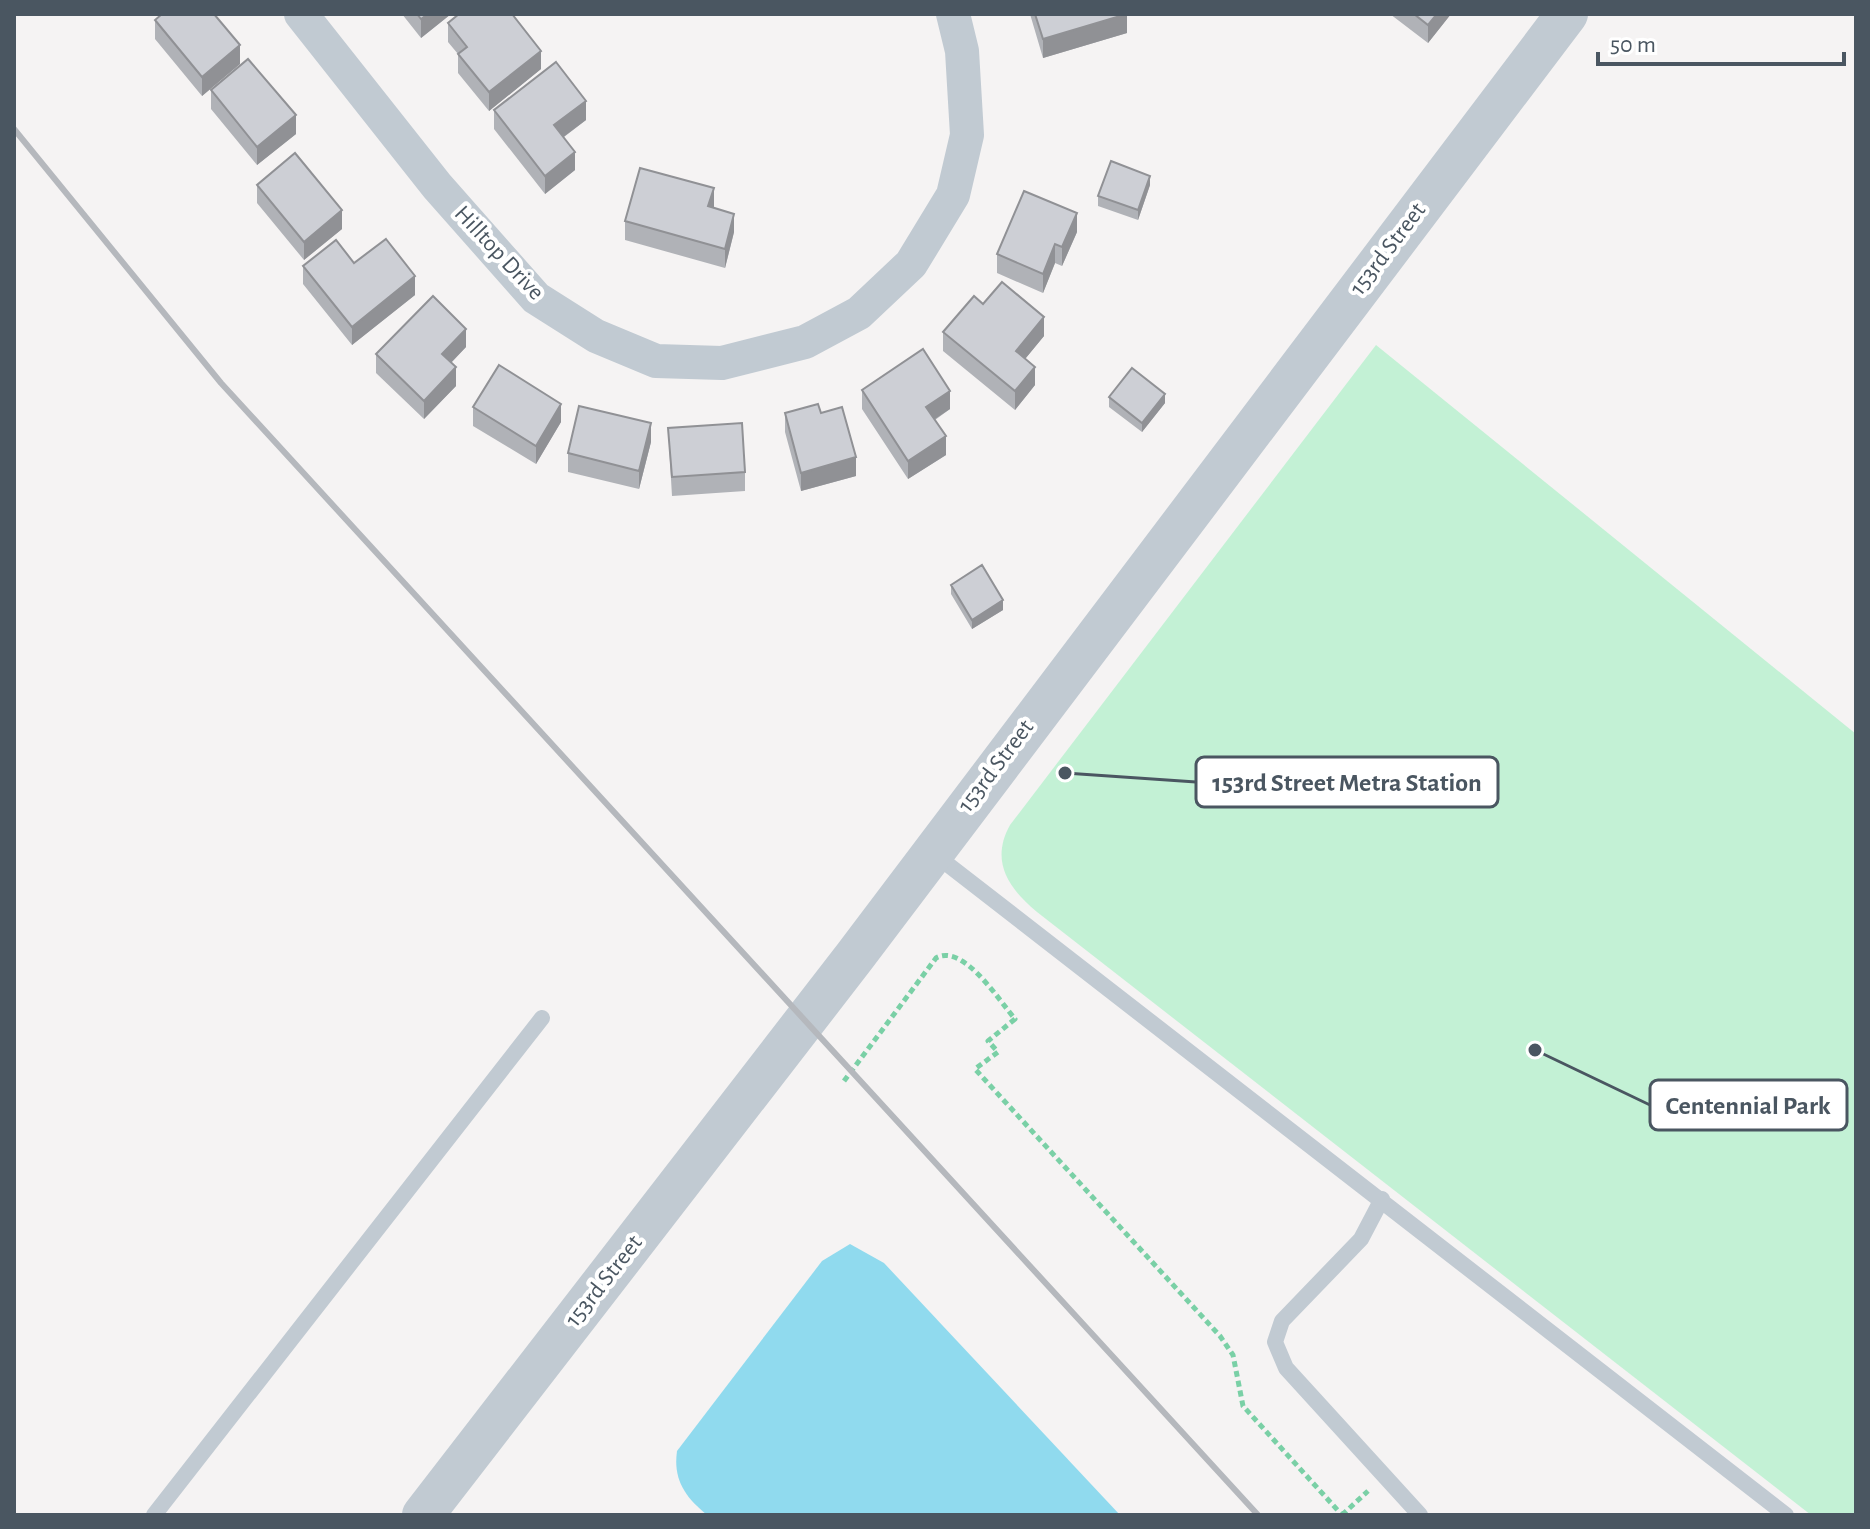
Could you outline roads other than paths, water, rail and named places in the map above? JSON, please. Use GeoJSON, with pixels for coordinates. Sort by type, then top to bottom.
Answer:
{"type":"FeatureCollection","features":[{"type":"Feature","properties":{"kind":"street","name":"Hilltop Drive"},"geometry":{"type":"LineString","coordinates":[[301,14],[437,186],[536,298],[596,336],[656,361],[722,363],[805,342],[859,313],[911,264],[953,195],[967,135],[962,51],[953,14]]}},
{"type":"Feature","properties":{"kind":"street","name":"153rd Street"},"geometry":{"type":"LineString","coordinates":[[423,1515],[932,852],[1567,14]]}},
{"type":"Feature","properties":{"kind":"lane"},"geometry":{"type":"LineString","coordinates":[[932,852],[1786,1515]]}},
{"type":"Feature","properties":{"kind":"lane"},"geometry":{"type":"LineString","coordinates":[[154,1515],[542,1018]]}},
{"type":"Feature","properties":{"kind":"lane"},"geometry":{"type":"LineString","coordinates":[[1382,1199],[1361,1239],[1282,1321],[1275,1342],[1286,1368],[1420,1515]]}},
{"type":"Feature","properties":{"kind":"water"},"geometry":{"type":"Polygon","coordinates":[[[850,1244],[884,1263],[1120,1515],[707,1515],[699,1508],[682,1487],[677,1471],[677,1451],[822,1261],[850,1244]]]}},
{"type":"Feature","properties":{"kind":"railway"},"geometry":{"type":"LineString","coordinates":[[14,129],[221,383],[1258,1515]]}},
{"type":"Feature","properties":{"kind":"place","name":"153rd Street Metra Station"},"geometry":{"type":"Point","coordinates":[1065,773]}},
{"type":"Feature","properties":{"kind":"place","name":"Centennial Park"},"geometry":{"type":"Point","coordinates":[1535,1050]}}]}
